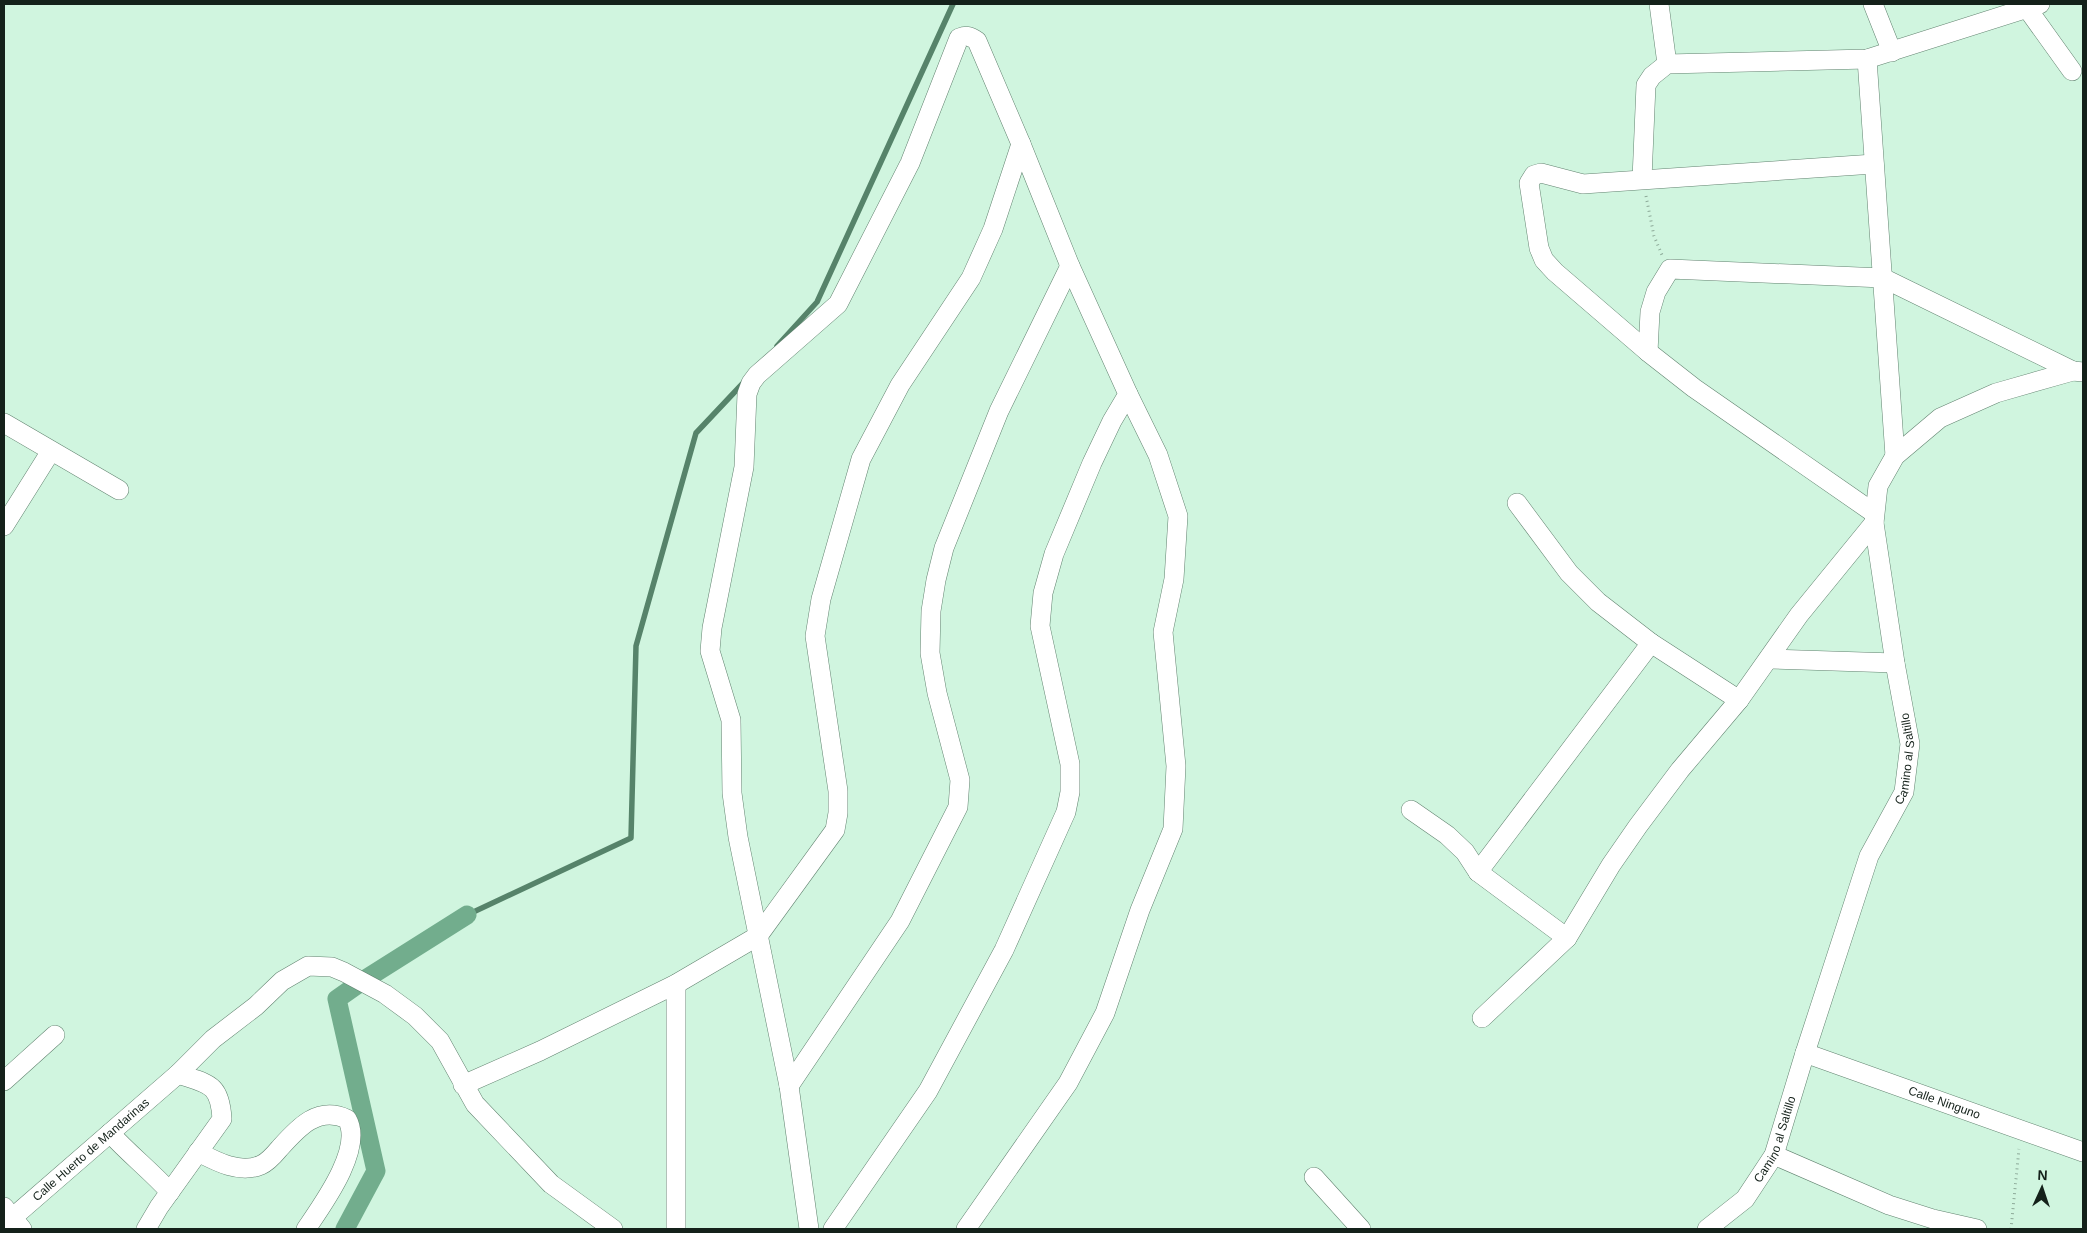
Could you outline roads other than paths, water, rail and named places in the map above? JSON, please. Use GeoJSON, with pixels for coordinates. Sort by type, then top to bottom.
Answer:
{"type":"FeatureCollection","features":[{"type":"Feature","properties":{"kind":"street"},"geometry":{"type":"LineString","coordinates":[[1659,4],[1666,64]]}},
{"type":"Feature","properties":{"kind":"street"},"geometry":{"type":"LineString","coordinates":[[1873,4],[1892,52]]}},
{"type":"Feature","properties":{"kind":"street"},"geometry":{"type":"LineString","coordinates":[[1642,179],[1646,85],[1652,76],[1666,64],[1867,59],[2031,5],[2072,71]]}},
{"type":"Feature","properties":{"kind":"street"},"geometry":{"type":"LineString","coordinates":[[808,1229],[789,1086],[738,837],[732,792],[731,720],[710,651],[710,640],[744,467],[748,394],[757,375],[838,304],[910,163],[959,38],[964,36],[971,37],[977,42],[1021,144],[1070,266],[1158,455],[1178,516],[1174,579],[1163,632],[1176,766],[1173,829],[1140,910],[1105,1013],[1068,1083],[966,1229]]}},
{"type":"Feature","properties":{"kind":"street"},"geometry":{"type":"LineString","coordinates":[[1867,59],[1895,456]]}},
{"type":"Feature","properties":{"kind":"street"},"geometry":{"type":"LineString","coordinates":[[463,1085],[540,1051],[676,984],[758,936],[835,830],[838,813],[838,791],[815,636],[821,599],[862,458],[900,385],[971,278],[993,229],[1021,144]]}},
{"type":"Feature","properties":{"kind":"street"},"geometry":{"type":"LineString","coordinates":[[1482,1018],[1567,938],[1611,865],[1638,826],[1680,770],[1739,700],[1770,659],[1799,615],[1874,518],[1648,352],[1555,272],[1544,260],[1539,248],[1529,183],[1534,175],[1542,173],[1583,184],[1874,164]]}},
{"type":"Feature","properties":{"kind":"street"},"geometry":{"type":"LineString","coordinates":[[789,1086],[900,921],[958,807],[960,780],[937,693],[930,653],[931,611],[936,580],[944,548],[999,411],[1070,266]]}},
{"type":"Feature","properties":{"kind":"street"},"geometry":{"type":"LineString","coordinates":[[1648,352],[1650,312],[1656,292],[1670,269],[1883,278],[2078,372]]}},
{"type":"Feature","properties":{"kind":"street","name":"Camino al Saltillo"},"geometry":{"type":"LineString","coordinates":[[1707,1229],[1745,1199],[1774,1155],[1804,1053],[1870,856],[1904,792],[1910,744],[1895,663],[1874,518],[1878,486],[1895,456],[1940,418],[1996,393],[2078,372]]}},
{"type":"Feature","properties":{"kind":"street"},"geometry":{"type":"LineString","coordinates":[[833,1229],[928,1091],[1004,950],[1066,812],[1070,792],[1070,764],[1040,626],[1043,593],[1054,554],[1092,463],[1112,421],[1128,394]]}},
{"type":"Feature","properties":{"kind":"street"},"geometry":{"type":"LineString","coordinates":[[4,423],[118,490]]}},
{"type":"Feature","properties":{"kind":"street"},"geometry":{"type":"LineString","coordinates":[[4,526],[51,451]]}},
{"type":"Feature","properties":{"kind":"street"},"geometry":{"type":"LineString","coordinates":[[1517,503],[1569,572],[1598,602],[1651,643],[1739,700]]}},
{"type":"Feature","properties":{"kind":"street"},"geometry":{"type":"LineString","coordinates":[[1478,872],[1651,643]]}},
{"type":"Feature","properties":{"kind":"street"},"geometry":{"type":"LineString","coordinates":[[1770,659],[1895,663]]}},
{"type":"Feature","properties":{"kind":"street"},"geometry":{"type":"LineString","coordinates":[[1411,810],[1447,835],[1465,852],[1478,872],[1567,938]]}},
{"type":"Feature","properties":{"kind":"street","name":"Calle Huerto de Mandarinas"},"geometry":{"type":"LineString","coordinates":[[10,1220],[178,1074],[213,1039],[256,1006],[282,981],[308,966],[321,966],[332,967],[344,972],[385,994],[415,1016],[440,1041],[475,1104],[532,1166],[551,1184],[613,1229]]}},
{"type":"Feature","properties":{"kind":"street"},"geometry":{"type":"LineString","coordinates":[[676,984],[676,1229]]}},
{"type":"Feature","properties":{"kind":"street"},"geometry":{"type":"LineString","coordinates":[[4,1081],[55,1035]]}},
{"type":"Feature","properties":{"kind":"street","name":"Calle Ninguno"},"geometry":{"type":"LineString","coordinates":[[1804,1053],[2083,1152]]}},
{"type":"Feature","properties":{"kind":"street"},"geometry":{"type":"LineString","coordinates":[[150,1228],[170,1192],[222,1119],[220,1099],[211,1085],[178,1074]]}},
{"type":"Feature","properties":{"kind":"street"},"geometry":{"type":"LineString","coordinates":[[198,1152],[225,1165],[240,1168],[253,1167],[263,1164],[272,1157],[295,1131],[307,1121],[328,1114],[338,1115],[347,1119],[352,1135],[350,1149],[342,1169],[306,1229]]}},
{"type":"Feature","properties":{"kind":"street"},"geometry":{"type":"LineString","coordinates":[[110,1133],[131,1155],[151,1171],[170,1192]]}},
{"type":"Feature","properties":{"kind":"street"},"geometry":{"type":"LineString","coordinates":[[1774,1155],[1889,1205],[1933,1219],[1977,1229]]}},
{"type":"Feature","properties":{"kind":"street"},"geometry":{"type":"LineString","coordinates":[[1314,1177],[1359,1227]]}},
{"type":"Feature","properties":{"kind":"waterway"},"geometry":{"type":"LineString","coordinates":[[777,346],[817,302],[953,4]]}},
{"type":"Feature","properties":{"kind":"waterway"},"geometry":{"type":"LineString","coordinates":[[467,915],[631,838],[636,646],[696,433],[745,381]]}},
{"type":"Feature","properties":{"kind":"waterway"},"geometry":{"type":"LineString","coordinates":[[345,1229],[376,1171],[337,999],[467,915]]}}]}
